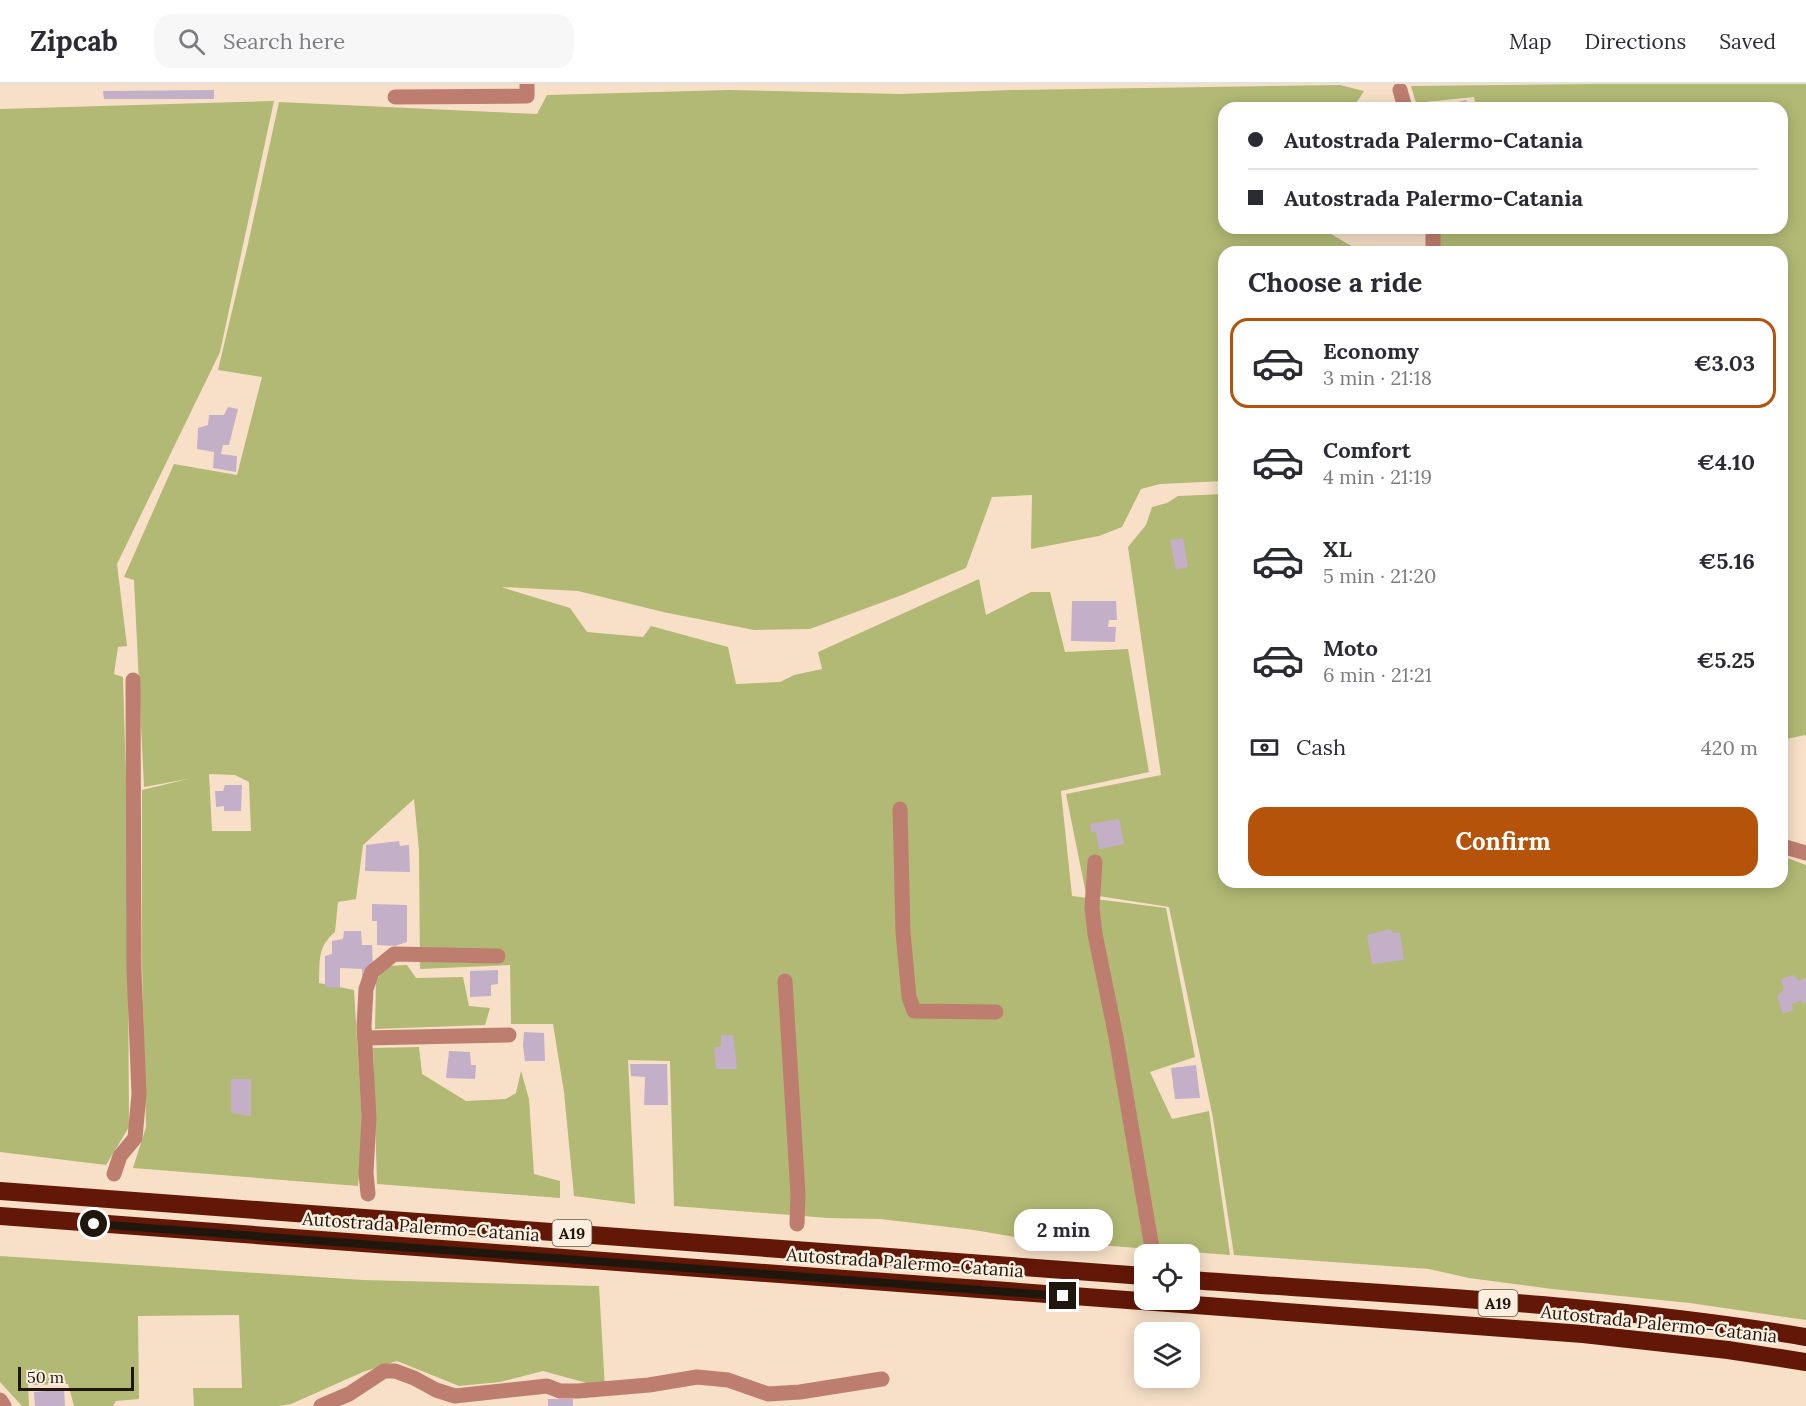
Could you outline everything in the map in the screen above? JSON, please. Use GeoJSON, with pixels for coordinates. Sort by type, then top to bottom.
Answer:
{"type":"FeatureCollection","features":[{"type":"Feature","properties":{"kind":"highway","name":"Autostrada Palermo-Catania"},"geometry":{"type":"LineString","coordinates":[[0,1191],[1134,1275]]}},
{"type":"Feature","properties":{"kind":"highway","name":"Autostrada Palermo-Catania"},"geometry":{"type":"LineString","coordinates":[[0,1216],[1582,1334],[1728,1350],[1806,1362]]}},
{"type":"Feature","properties":{"kind":"highway","name":"Autostrada Palermo-Catania"},"geometry":{"type":"LineString","coordinates":[[1200,1281],[1584,1309],[1730,1324],[1806,1337]]}},
{"type":"Feature","properties":{"kind":"street"},"geometry":{"type":"LineString","coordinates":[[395,97],[527,96],[527,84]]}},
{"type":"Feature","properties":{"kind":"street"},"geometry":{"type":"LineString","coordinates":[[1400,90],[1403,102]]}},
{"type":"Feature","properties":{"kind":"street"},"geometry":{"type":"LineString","coordinates":[[114,1174],[120,1156],[135,1138],[140,1094],[134,969],[133,680]]}},
{"type":"Feature","properties":{"kind":"street"},"geometry":{"type":"LineString","coordinates":[[900,809],[903,932],[909,997],[914,1011],[996,1012]]}},
{"type":"Feature","properties":{"kind":"street"},"geometry":{"type":"LineString","coordinates":[[1788,848],[1806,853]]}},
{"type":"Feature","properties":{"kind":"street"},"geometry":{"type":"LineString","coordinates":[[1095,862],[1092,908],[1095,934],[1116,1037],[1151,1244]]}},
{"type":"Feature","properties":{"kind":"street"},"geometry":{"type":"LineString","coordinates":[[368,1194],[366,1173],[369,1118],[365,1038],[366,989],[372,972],[394,954],[498,956]]}},
{"type":"Feature","properties":{"kind":"street"},"geometry":{"type":"LineString","coordinates":[[785,981],[798,1194],[797,1224]]}},
{"type":"Feature","properties":{"kind":"street"},"geometry":{"type":"LineString","coordinates":[[365,1038],[509,1035]]}},
{"type":"Feature","properties":{"kind":"street"},"geometry":{"type":"LineString","coordinates":[[321,1406],[349,1394],[384,1371],[395,1371],[414,1378],[442,1399],[547,1386],[560,1391],[579,1391],[649,1385],[697,1377],[728,1380],[768,1394],[800,1392],[882,1379]]}},
{"type":"Feature","properties":{"kind":"street"},"geometry":{"type":"LineString","coordinates":[[0,1400],[4,1406]]}},
{"type":"Feature","properties":{"kind":"green space"},"geometry":{"type":"Polygon","coordinates":[[[1806,84],[1806,737],[1805,735],[1788,739],[1788,246],[1439,246],[1438,234],[1788,234],[1788,102],[1475,102],[1474,97],[1416,102],[1411,86],[1806,84]]]}},
{"type":"Feature","properties":{"kind":"green space"},"geometry":{"type":"Polygon","coordinates":[[[1340,85],[1364,91],[1357,102],[1218,102],[1218,234],[1331,234],[1351,246],[1218,246],[1218,481],[1160,484],[1141,489],[1122,527],[1099,536],[1031,549],[1032,495],[992,497],[966,568],[902,595],[810,629],[754,630],[663,612],[578,591],[501,587],[570,608],[587,632],[643,637],[651,626],[728,647],[736,684],[780,682],[794,675],[822,669],[818,652],[979,579],[986,615],[1031,592],[1050,592],[1065,652],[1128,649],[1149,772],[1061,791],[1072,896],[1166,908],[1195,1057],[1150,1072],[1172,1119],[1209,1111],[1230,1255],[1200,1253],[1200,1244],[1134,1244],[1134,1248],[1032,1240],[974,1230],[880,1219],[828,1218],[674,1206],[670,1061],[628,1060],[635,1204],[574,1196],[564,1092],[553,1024],[511,1024],[510,965],[420,969],[419,850],[414,799],[363,845],[356,899],[338,902],[335,932],[325,943],[320,961],[319,983],[354,990],[363,1139],[358,1186],[133,1168],[146,1127],[142,963],[142,790],[188,779],[144,787],[134,580],[124,577],[174,464],[237,475],[262,377],[218,370],[279,102],[537,114],[547,95],[729,90],[900,94],[1340,85]],[[209,774],[212,831],[251,831],[249,782],[235,775],[209,774]]]}},
{"type":"Feature","properties":{"kind":"green space"},"geometry":{"type":"Polygon","coordinates":[[[274,101],[220,352],[117,564],[127,646],[118,647],[114,674],[123,677],[127,812],[129,1127],[106,1165],[0,1152],[0,109],[274,101]]]}},
{"type":"Feature","properties":{"kind":"green space"},"geometry":{"type":"Polygon","coordinates":[[[1218,494],[1218,888],[1788,888],[1788,858],[1806,865],[1806,1320],[1690,1303],[1469,1278],[1429,1269],[1234,1255],[1213,1118],[1169,907],[1086,894],[1066,794],[1161,775],[1128,547],[1146,525],[1152,507],[1167,503],[1178,496],[1218,494]]]}},
{"type":"Feature","properties":{"kind":"green space"},"geometry":{"type":"Polygon","coordinates":[[[407,965],[416,978],[463,977],[469,1006],[490,1008],[485,1025],[375,1029],[376,981],[386,966],[407,965]]]}},
{"type":"Feature","properties":{"kind":"green space"},"geometry":{"type":"Polygon","coordinates":[[[419,1047],[422,1074],[466,1101],[506,1099],[516,1093],[521,1071],[529,1099],[534,1174],[560,1181],[560,1198],[377,1184],[373,1048],[419,1047]]]}},
{"type":"Feature","properties":{"kind":"green space"},"geometry":{"type":"Polygon","coordinates":[[[0,1256],[363,1280],[599,1286],[605,1388],[543,1371],[500,1382],[459,1386],[397,1361],[363,1372],[291,1404],[194,1406],[193,1388],[242,1388],[239,1315],[138,1316],[139,1399],[116,1401],[113,1406],[74,1406],[68,1384],[28,1385],[29,1406],[22,1406],[0,1382],[0,1256]]]}},
{"type":"Feature","properties":{"kind":"building"},"geometry":{"type":"Polygon","coordinates":[[[214,90],[214,99],[104,99],[103,91],[214,90]]]}},
{"type":"Feature","properties":{"kind":"building"},"geometry":{"type":"Polygon","coordinates":[[[228,407],[238,409],[229,445],[223,445],[221,454],[237,456],[236,472],[213,468],[214,452],[197,449],[198,428],[208,425],[209,415],[224,415],[228,407]]]}},
{"type":"Feature","properties":{"kind":"building"},"geometry":{"type":"Polygon","coordinates":[[[1183,538],[1188,567],[1176,570],[1170,540],[1183,538]]]}},
{"type":"Feature","properties":{"kind":"building"},"geometry":{"type":"Polygon","coordinates":[[[1072,601],[1116,601],[1117,620],[1109,620],[1108,627],[1116,627],[1115,642],[1071,641],[1072,601]]]}},
{"type":"Feature","properties":{"kind":"building"},"geometry":{"type":"Polygon","coordinates":[[[225,785],[242,785],[241,811],[224,811],[224,806],[216,807],[215,791],[223,791],[225,785]]]}},
{"type":"Feature","properties":{"kind":"building"},"geometry":{"type":"Polygon","coordinates":[[[1119,819],[1124,844],[1099,849],[1096,832],[1091,832],[1090,824],[1119,819]]]}},
{"type":"Feature","properties":{"kind":"building"},"geometry":{"type":"Polygon","coordinates":[[[399,841],[400,846],[409,845],[410,872],[365,871],[366,845],[399,841]]]}},
{"type":"Feature","properties":{"kind":"building"},"geometry":{"type":"Polygon","coordinates":[[[372,904],[407,905],[407,942],[395,946],[377,945],[377,921],[372,921],[372,904]]]}},
{"type":"Feature","properties":{"kind":"building"},"geometry":{"type":"Polygon","coordinates":[[[1390,929],[1393,933],[1400,932],[1404,960],[1372,964],[1367,935],[1390,929]]]}},
{"type":"Feature","properties":{"kind":"building"},"geometry":{"type":"Polygon","coordinates":[[[344,931],[361,931],[362,945],[372,945],[373,969],[362,977],[362,969],[340,968],[340,988],[325,987],[325,956],[332,954],[332,941],[343,939],[344,931]]]}},
{"type":"Feature","properties":{"kind":"building"},"geometry":{"type":"Polygon","coordinates":[[[498,970],[498,984],[491,985],[491,996],[470,997],[470,971],[498,970]]]}},
{"type":"Feature","properties":{"kind":"building"},"geometry":{"type":"Polygon","coordinates":[[[1794,975],[1799,981],[1806,977],[1806,1003],[1803,1004],[1801,1000],[1792,1004],[1793,1010],[1783,1014],[1777,996],[1784,990],[1781,979],[1794,975]]]}},
{"type":"Feature","properties":{"kind":"building"},"geometry":{"type":"Polygon","coordinates":[[[524,1032],[544,1033],[545,1061],[525,1061],[524,1032]]]}},
{"type":"Feature","properties":{"kind":"building"},"geometry":{"type":"Polygon","coordinates":[[[721,1035],[733,1035],[737,1069],[716,1069],[714,1048],[721,1046],[721,1035]]]}},
{"type":"Feature","properties":{"kind":"building"},"geometry":{"type":"Polygon","coordinates":[[[449,1051],[470,1052],[471,1065],[476,1065],[475,1079],[446,1078],[449,1051]]]}},
{"type":"Feature","properties":{"kind":"building"},"geometry":{"type":"Polygon","coordinates":[[[630,1064],[667,1064],[668,1105],[644,1105],[645,1077],[631,1076],[630,1064]]]}},
{"type":"Feature","properties":{"kind":"building"},"geometry":{"type":"Polygon","coordinates":[[[1196,1065],[1200,1098],[1175,1099],[1171,1068],[1196,1065]]]}},
{"type":"Feature","properties":{"kind":"building"},"geometry":{"type":"Polygon","coordinates":[[[231,1079],[251,1079],[251,1116],[231,1113],[231,1079]]]}},
{"type":"Feature","properties":{"kind":"building"},"geometry":{"type":"Polygon","coordinates":[[[64,1389],[65,1406],[35,1406],[34,1392],[64,1389]]]}},
{"type":"Feature","properties":{"kind":"building"},"geometry":{"type":"Polygon","coordinates":[[[548,1399],[573,1399],[573,1406],[548,1406],[548,1399]]]}},
{"type":"Feature","properties":{"kind":"route"},"geometry":{"type":"LineString","coordinates":[[94,1224],[1063,1296]]}}]}
